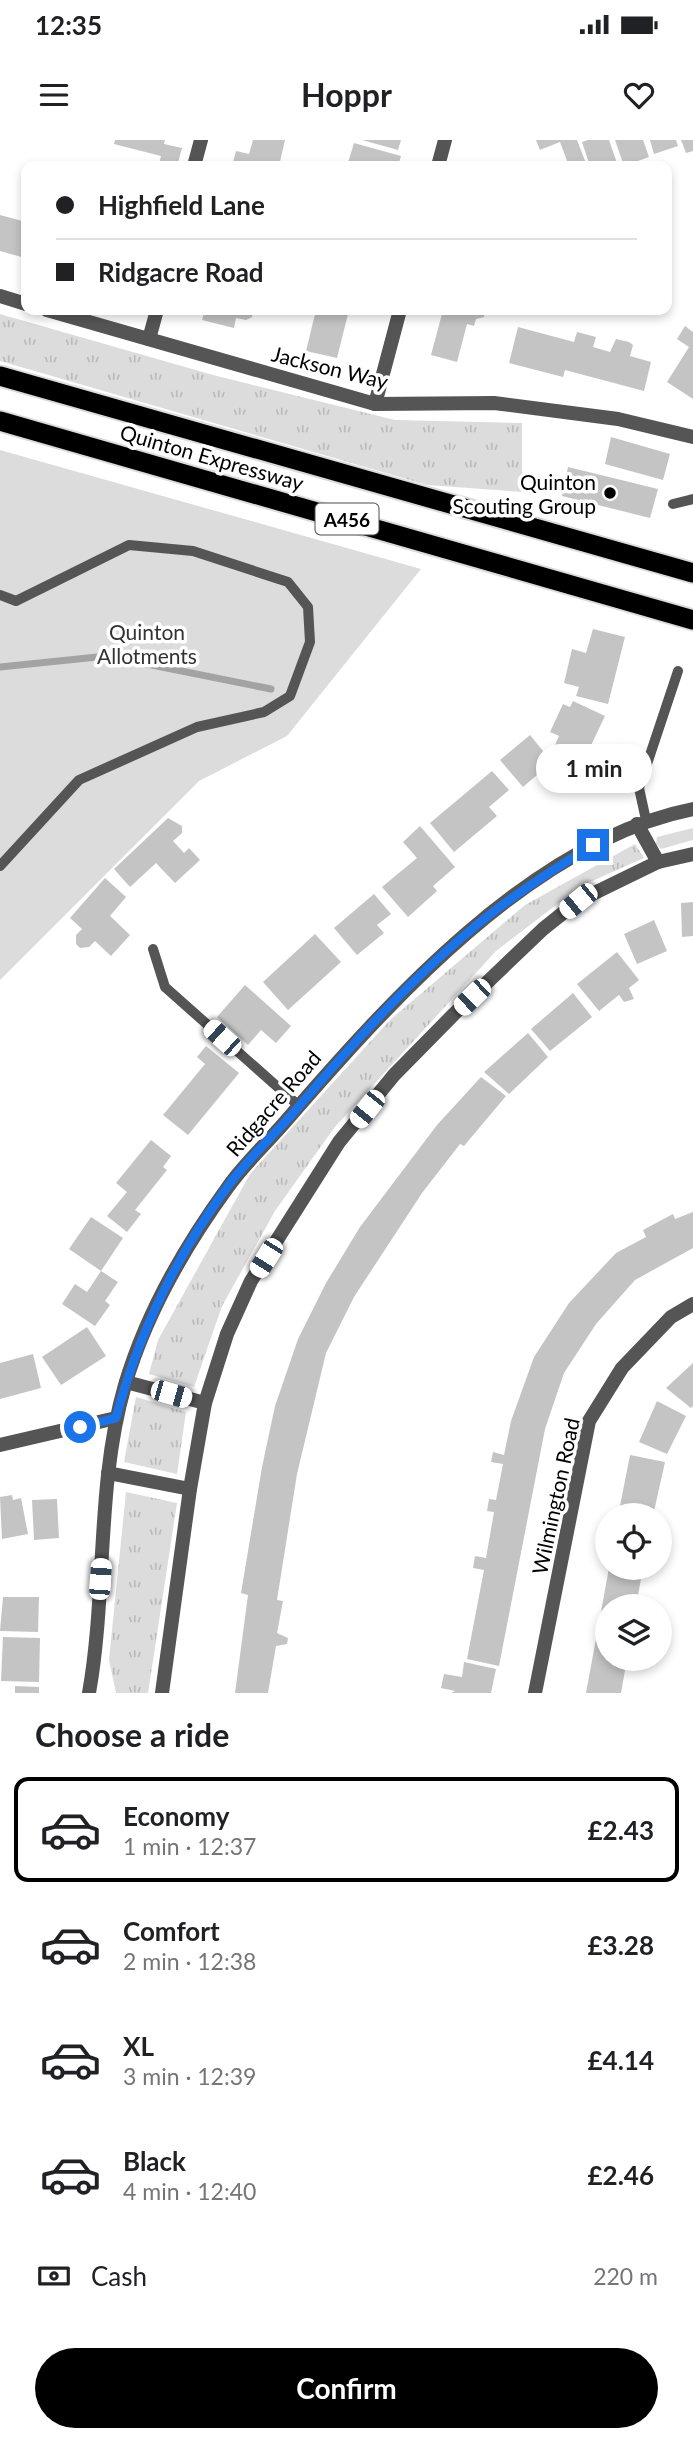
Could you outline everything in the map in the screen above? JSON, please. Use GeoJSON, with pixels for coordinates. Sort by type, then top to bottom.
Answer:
{"type":"FeatureCollection","features":[{"type":"Feature","properties":{"kind":"highway","name":"Quinton Expressway"},"geometry":{"type":"LineString","coordinates":[[0,376],[693,573]]}},
{"type":"Feature","properties":{"kind":"highway","name":"Quinton Expressway"},"geometry":{"type":"LineString","coordinates":[[0,421],[693,620]]}},
{"type":"Feature","properties":{"kind":"street"},"geometry":{"type":"LineString","coordinates":[[195,161],[201,140]]}},
{"type":"Feature","properties":{"kind":"street"},"geometry":{"type":"LineString","coordinates":[[439,161],[445,140]]}},
{"type":"Feature","properties":{"kind":"street"},"geometry":{"type":"LineString","coordinates":[[0,296],[21,302]]}},
{"type":"Feature","properties":{"kind":"street","name":"Jackson Way"},"geometry":{"type":"LineString","coordinates":[[65,315],[374,404],[494,403],[618,419],[693,437]]}},
{"type":"Feature","properties":{"kind":"street"},"geometry":{"type":"LineString","coordinates":[[149,339],[156,315]]}},
{"type":"Feature","properties":{"kind":"street"},"geometry":{"type":"LineString","coordinates":[[374,404],[399,315]]}},
{"type":"Feature","properties":{"kind":"street","name":"Ridgacre Road"},"geometry":{"type":"LineString","coordinates":[[89,1693],[95,1658],[108,1473],[116,1418],[126,1382],[149,1324],[183,1255],[229,1184],[349,1048],[418,979],[499,907],[593,845],[642,822],[693,809]]}},
{"type":"Feature","properties":{"kind":"street"},"geometry":{"type":"LineString","coordinates":[[642,822],[658,862]]}},
{"type":"Feature","properties":{"kind":"street"},"geometry":{"type":"LineString","coordinates":[[162,1693],[190,1489],[205,1403],[228,1334],[251,1281],[340,1142],[394,1075],[543,929],[578,901],[658,862],[693,854]]}},
{"type":"Feature","properties":{"kind":"street","name":"Wilmington Road"},"geometry":{"type":"LineString","coordinates":[[536,1693],[589,1421],[622,1368],[671,1317],[693,1304]]}},
{"type":"Feature","properties":{"kind":"street"},"geometry":{"type":"LineString","coordinates":[[126,1382],[205,1403]]}},
{"type":"Feature","properties":{"kind":"street"},"geometry":{"type":"LineString","coordinates":[[0,1445],[116,1418]]}},
{"type":"Feature","properties":{"kind":"street"},"geometry":{"type":"LineString","coordinates":[[108,1473],[190,1489]]}},
{"type":"Feature","properties":{"kind":"lane"},"geometry":{"type":"LineString","coordinates":[[673,504],[693,499]]}},
{"type":"Feature","properties":{"kind":"lane"},"geometry":{"type":"LineString","coordinates":[[0,595],[16,601],[129,545],[193,551],[288,582],[308,607],[310,642],[290,696],[264,712],[197,727],[79,780],[0,866]]}},
{"type":"Feature","properties":{"kind":"lane"},"geometry":{"type":"LineString","coordinates":[[642,822],[639,788],[678,671]]}},
{"type":"Feature","properties":{"kind":"lane"},"geometry":{"type":"LineString","coordinates":[[153,949],[165,987],[299,1105]]}},
{"type":"Feature","properties":{"kind":"green space"},"geometry":{"type":"Polygon","coordinates":[[[0,314],[213,375],[395,420],[522,423],[522,492],[427,485],[0,361],[0,314]]]}},
{"type":"Feature","properties":{"kind":"green space","name":"Quinton Allotments"},"geometry":{"type":"Polygon","coordinates":[[[0,450],[421,569],[287,736],[199,781],[0,980],[0,450]]]}},
{"type":"Feature","properties":{"kind":"green space"},"geometry":{"type":"Polygon","coordinates":[[[693,828],[693,840],[661,849],[656,844],[657,837],[693,828]]]}},
{"type":"Feature","properties":{"kind":"green space"},"geometry":{"type":"Polygon","coordinates":[[[635,844],[644,858],[581,886],[496,951],[334,1128],[275,1211],[222,1306],[194,1387],[149,1374],[158,1340],[250,1174],[390,1020],[525,905],[635,844]]]}},
{"type":"Feature","properties":{"kind":"green space"},"geometry":{"type":"Polygon","coordinates":[[[136,1397],[186,1412],[177,1474],[124,1462],[136,1397]]]}},
{"type":"Feature","properties":{"kind":"green space"},"geometry":{"type":"Polygon","coordinates":[[[126,1492],[177,1503],[148,1693],[116,1693],[109,1660],[126,1492]]]}},
{"type":"Feature","properties":{"kind":"building"},"geometry":{"type":"Polygon","coordinates":[[[115,140],[165,140],[164,144],[182,148],[178,161],[160,161],[161,156],[114,144],[115,140]]]}},
{"type":"Feature","properties":{"kind":"building"},"geometry":{"type":"Polygon","coordinates":[[[253,140],[285,140],[280,161],[233,161],[236,151],[249,154],[253,140]]]}},
{"type":"Feature","properties":{"kind":"building"},"geometry":{"type":"Polygon","coordinates":[[[362,140],[401,140],[398,150],[362,140]]]}},
{"type":"Feature","properties":{"kind":"building"},"geometry":{"type":"Polygon","coordinates":[[[536,140],[577,140],[585,161],[567,161],[560,142],[540,150],[536,140]]]}},
{"type":"Feature","properties":{"kind":"building"},"geometry":{"type":"Polygon","coordinates":[[[609,140],[616,161],[588,161],[582,142],[609,140]]]}},
{"type":"Feature","properties":{"kind":"building"},"geometry":{"type":"Polygon","coordinates":[[[615,140],[643,140],[649,157],[638,161],[622,161],[615,140]]]}},
{"type":"Feature","properties":{"kind":"building"},"geometry":{"type":"Polygon","coordinates":[[[650,140],[676,140],[678,146],[654,154],[650,140]]]}},
{"type":"Feature","properties":{"kind":"building"},"geometry":{"type":"Polygon","coordinates":[[[681,140],[693,140],[693,151],[686,153],[681,140]]]}},
{"type":"Feature","properties":{"kind":"building"},"geometry":{"type":"Polygon","coordinates":[[[354,143],[401,156],[400,161],[349,161],[354,143]]]}},
{"type":"Feature","properties":{"kind":"building"},"geometry":{"type":"Polygon","coordinates":[[[0,215],[21,221],[21,257],[0,251],[0,215]]]}},
{"type":"Feature","properties":{"kind":"building"},"geometry":{"type":"Polygon","coordinates":[[[204,315],[252,315],[246,320],[236,318],[234,328],[202,320],[204,315]]]}},
{"type":"Feature","properties":{"kind":"building"},"geometry":{"type":"Polygon","coordinates":[[[315,315],[348,315],[337,358],[306,351],[315,315]]]}},
{"type":"Feature","properties":{"kind":"building"},"geometry":{"type":"Polygon","coordinates":[[[442,315],[484,315],[476,319],[474,326],[467,324],[457,362],[431,355],[442,315]]]}},
{"type":"Feature","properties":{"kind":"building"},"geometry":{"type":"Polygon","coordinates":[[[685,326],[693,332],[693,399],[667,382],[689,347],[677,339],[685,326]]]}},
{"type":"Feature","properties":{"kind":"building"},"geometry":{"type":"Polygon","coordinates":[[[518,327],[574,342],[577,332],[596,337],[593,347],[610,352],[616,339],[629,342],[633,345],[630,356],[651,362],[644,391],[565,370],[563,377],[509,363],[518,327]]]}},
{"type":"Feature","properties":{"kind":"building"},"geometry":{"type":"Polygon","coordinates":[[[611,437],[670,454],[663,480],[605,464],[611,437]]]}},
{"type":"Feature","properties":{"kind":"building","name":"Quinton Scouting Group"},"geometry":{"type":"Polygon","coordinates":[[[568,467],[658,489],[650,518],[562,496],[568,467]]]}},
{"type":"Feature","properties":{"kind":"building"},"geometry":{"type":"Polygon","coordinates":[[[593,629],[625,637],[608,704],[576,696],[579,687],[564,683],[572,649],[586,653],[593,629]]]}},
{"type":"Feature","properties":{"kind":"building"},"geometry":{"type":"Polygon","coordinates":[[[573,701],[605,716],[584,760],[554,747],[559,736],[550,732],[563,704],[570,707],[573,701]]]}},
{"type":"Feature","properties":{"kind":"building"},"geometry":{"type":"Polygon","coordinates":[[[530,735],[552,762],[523,787],[500,760],[530,735]]]}},
{"type":"Feature","properties":{"kind":"building"},"geometry":{"type":"Polygon","coordinates":[[[492,771],[509,790],[489,807],[497,816],[454,852],[430,823],[492,771]]]}},
{"type":"Feature","properties":{"kind":"building"},"geometry":{"type":"Polygon","coordinates":[[[168,818],[182,826],[182,833],[173,841],[184,853],[189,848],[200,860],[175,883],[156,863],[130,887],[114,869],[168,818]]]}},
{"type":"Feature","properties":{"kind":"building"},"geometry":{"type":"Polygon","coordinates":[[[420,826],[455,867],[433,886],[437,891],[408,917],[382,887],[417,858],[403,842],[420,826]]]}},
{"type":"Feature","properties":{"kind":"building"},"geometry":{"type":"Polygon","coordinates":[[[105,878],[126,897],[110,916],[130,935],[111,956],[95,941],[89,947],[80,948],[76,944],[76,935],[82,929],[70,918],[105,878]]]}},
{"type":"Feature","properties":{"kind":"building"},"geometry":{"type":"Polygon","coordinates":[[[374,894],[391,914],[377,925],[384,933],[357,955],[334,928],[374,894]]]}},
{"type":"Feature","properties":{"kind":"building"},"geometry":{"type":"Polygon","coordinates":[[[693,902],[693,936],[682,937],[681,903],[693,902]]]}},
{"type":"Feature","properties":{"kind":"building"},"geometry":{"type":"Polygon","coordinates":[[[654,920],[667,951],[637,964],[624,934],[654,920]]]}},
{"type":"Feature","properties":{"kind":"building"},"geometry":{"type":"Polygon","coordinates":[[[315,934],[341,962],[288,1010],[263,982],[315,934]]]}},
{"type":"Feature","properties":{"kind":"building"},"geometry":{"type":"Polygon","coordinates":[[[617,952],[639,980],[629,988],[634,999],[624,1002],[619,995],[599,1011],[577,984],[617,952]]]}},
{"type":"Feature","properties":{"kind":"building"},"geometry":{"type":"Polygon","coordinates":[[[245,985],[291,1026],[276,1043],[261,1030],[248,1045],[217,1017],[245,985]]]}},
{"type":"Feature","properties":{"kind":"building"},"geometry":{"type":"Polygon","coordinates":[[[573,993],[592,1017],[550,1051],[531,1029],[573,993]]]}},
{"type":"Feature","properties":{"kind":"building"},"geometry":{"type":"Polygon","coordinates":[[[528,1033],[548,1057],[509,1094],[484,1072],[528,1033]]]}},
{"type":"Feature","properties":{"kind":"building"},"geometry":{"type":"Polygon","coordinates":[[[206,1046],[239,1073],[188,1135],[163,1115],[205,1064],[197,1057],[206,1046]]]}},
{"type":"Feature","properties":{"kind":"building"},"geometry":{"type":"Polygon","coordinates":[[[481,1077],[506,1096],[464,1146],[460,1144],[422,1193],[354,1297],[326,1353],[297,1474],[277,1600],[283,1601],[277,1633],[288,1638],[287,1644],[276,1646],[268,1693],[235,1693],[248,1595],[241,1593],[262,1467],[275,1406],[298,1339],[326,1283],[360,1227],[437,1125],[481,1077]]]}},
{"type":"Feature","properties":{"kind":"building"},"geometry":{"type":"Polygon","coordinates":[[[151,1140],[171,1156],[163,1167],[167,1170],[135,1210],[141,1214],[127,1232],[107,1216],[127,1192],[116,1183],[151,1140]]]}},
{"type":"Feature","properties":{"kind":"building"},"geometry":{"type":"Polygon","coordinates":[[[693,1212],[693,1248],[635,1280],[596,1324],[564,1373],[545,1429],[499,1666],[467,1659],[484,1570],[473,1568],[475,1556],[486,1558],[494,1512],[487,1511],[489,1499],[496,1500],[503,1464],[491,1462],[493,1452],[504,1455],[511,1421],[534,1357],[569,1303],[616,1253],[646,1237],[643,1230],[673,1214],[675,1219],[693,1212]]]}},
{"type":"Feature","properties":{"kind":"building"},"geometry":{"type":"Polygon","coordinates":[[[91,1217],[123,1238],[101,1271],[69,1249],[91,1217]]]}},
{"type":"Feature","properties":{"kind":"building"},"geometry":{"type":"Polygon","coordinates":[[[101,1271],[118,1282],[105,1301],[110,1305],[95,1326],[62,1304],[75,1284],[87,1292],[101,1271]]]}},
{"type":"Feature","properties":{"kind":"building"},"geometry":{"type":"Polygon","coordinates":[[[87,1327],[106,1356],[61,1385],[42,1357],[87,1327]]]}},
{"type":"Feature","properties":{"kind":"building"},"geometry":{"type":"Polygon","coordinates":[[[33,1354],[41,1388],[0,1399],[0,1363],[33,1354]]]}},
{"type":"Feature","properties":{"kind":"building"},"geometry":{"type":"Polygon","coordinates":[[[693,1363],[693,1406],[691,1408],[666,1388],[693,1363]]]}},
{"type":"Feature","properties":{"kind":"building"},"geometry":{"type":"Polygon","coordinates":[[[657,1401],[686,1416],[667,1454],[639,1442],[657,1401]]]}},
{"type":"Feature","properties":{"kind":"building"},"geometry":{"type":"Polygon","coordinates":[[[630,1455],[665,1462],[656,1503],[621,1503],[630,1455]]]}},
{"type":"Feature","properties":{"kind":"building"},"geometry":{"type":"Polygon","coordinates":[[[12,1495],[13,1500],[21,1498],[28,1534],[2,1539],[0,1497],[12,1495]]]}},
{"type":"Feature","properties":{"kind":"building"},"geometry":{"type":"Polygon","coordinates":[[[57,1499],[59,1538],[34,1540],[32,1500],[57,1499]]]}},
{"type":"Feature","properties":{"kind":"building"},"geometry":{"type":"Polygon","coordinates":[[[607,1580],[641,1580],[638,1594],[604,1594],[607,1580]]]}},
{"type":"Feature","properties":{"kind":"building"},"geometry":{"type":"Polygon","coordinates":[[[3,1597],[39,1597],[38,1632],[0,1631],[3,1597]]]}},
{"type":"Feature","properties":{"kind":"building"},"geometry":{"type":"Polygon","coordinates":[[[3,1637],[40,1638],[39,1682],[1,1681],[3,1637]]]}},
{"type":"Feature","properties":{"kind":"building"},"geometry":{"type":"Polygon","coordinates":[[[595,1644],[595,1671],[625,1671],[621,1693],[586,1693],[595,1644]]]}},
{"type":"Feature","properties":{"kind":"building"},"geometry":{"type":"Polygon","coordinates":[[[464,1662],[496,1669],[491,1693],[451,1693],[455,1691],[441,1688],[444,1674],[462,1677],[464,1662]]]}},
{"type":"Feature","properties":{"kind":"building"},"geometry":{"type":"Polygon","coordinates":[[[15,1686],[39,1687],[39,1693],[15,1693],[15,1686]]]}},
{"type":"Feature","properties":{"kind":"waterway"},"geometry":{"type":"LineString","coordinates":[[0,667],[107,656],[271,689]]}},
{"type":"Feature","properties":{"kind":"place","name":"Quinton Scouting Group"},"geometry":{"type":"Point","coordinates":[610,493]}},
{"type":"Feature","properties":{"kind":"route"},"geometry":{"type":"LineString","coordinates":[[80,1427],[116,1418],[126,1382],[149,1324],[183,1255],[229,1184],[349,1048],[418,979],[499,907],[593,845]]}}]}
